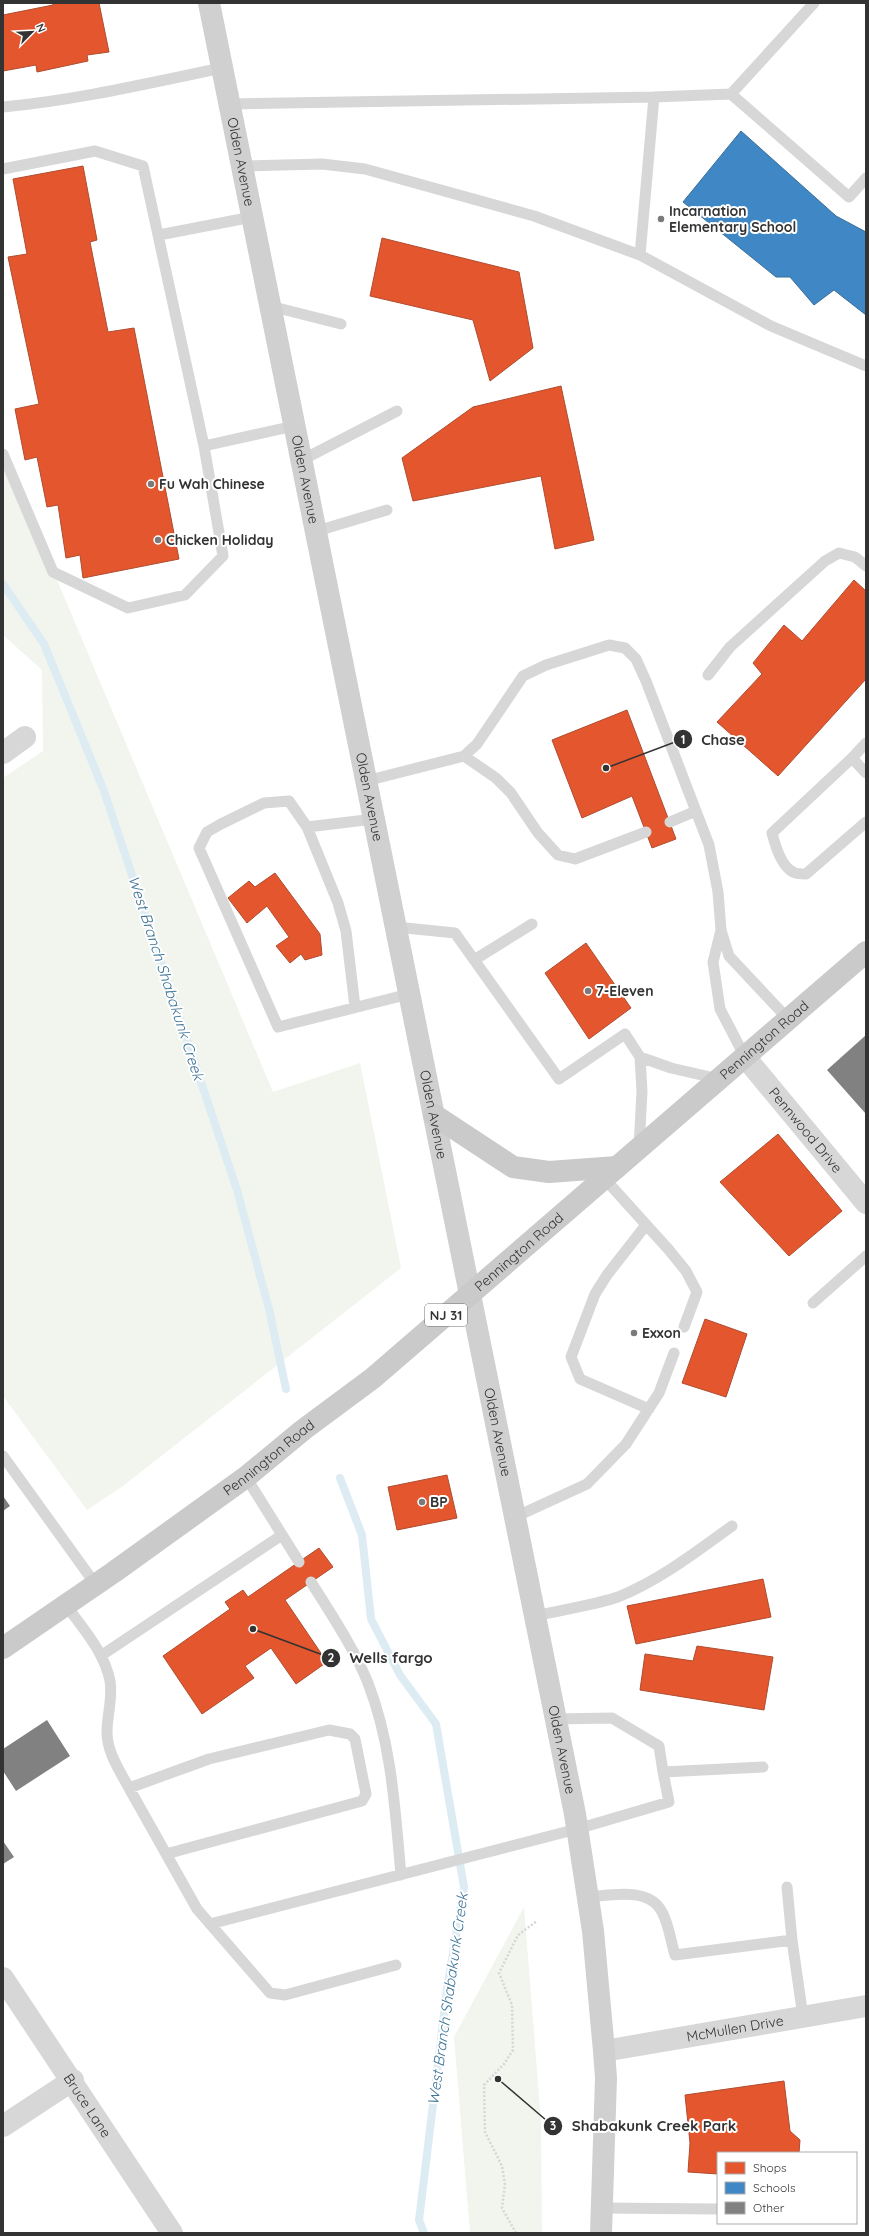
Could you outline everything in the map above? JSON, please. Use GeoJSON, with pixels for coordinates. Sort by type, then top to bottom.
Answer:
{"type":"FeatureCollection","features":[{"type":"Feature","properties":{"kind":"main road","name":"Olden Avenue"},"geometry":{"type":"LineString","coordinates":[[209,3],[294,426],[317,531],[577,1829],[588,1897],[606,2078],[601,2233]]}},
{"type":"Feature","properties":{"kind":"main road","name":"Pennington Road"},"geometry":{"type":"LineString","coordinates":[[3,1648],[96,1585],[246,1477],[303,1430],[373,1378],[866,952]]}},
{"type":"Feature","properties":{"kind":"main road"},"geometry":{"type":"LineString","coordinates":[[434,1115],[513,1167],[549,1172],[611,1173]]}},
{"type":"Feature","properties":{"kind":"street"},"geometry":{"type":"LineString","coordinates":[[3,752],[25,737]]}},
{"type":"Feature","properties":{"kind":"street","name":"Pennwood Drive"},"geometry":{"type":"LineString","coordinates":[[745,1057],[866,1203]]}},
{"type":"Feature","properties":{"kind":"street","name":"Bruce Lane"},"geometry":{"type":"LineString","coordinates":[[3,1978],[73,2080],[172,2233]]}},
{"type":"Feature","properties":{"kind":"street","name":"McMullen Drive"},"geometry":{"type":"LineString","coordinates":[[604,2051],[866,2006]]}},
{"type":"Feature","properties":{"kind":"street"},"geometry":{"type":"LineString","coordinates":[[3,2126],[73,2080]]}},
{"type":"Feature","properties":{"kind":"lane"},"geometry":{"type":"LineString","coordinates":[[731,94],[814,3]]}},
{"type":"Feature","properties":{"kind":"lane"},"geometry":{"type":"LineString","coordinates":[[3,107],[40,104],[139,87],[222,68]]}},
{"type":"Feature","properties":{"kind":"lane"},"geometry":{"type":"LineString","coordinates":[[229,104],[654,98],[731,94],[850,198],[866,178]]}},
{"type":"Feature","properties":{"kind":"lane"},"geometry":{"type":"LineString","coordinates":[[640,254],[654,98]]}},
{"type":"Feature","properties":{"kind":"lane"},"geometry":{"type":"LineString","coordinates":[[3,169],[94,151],[143,166],[204,446],[223,556],[185,596],[128,608],[53,572],[3,454]]}},
{"type":"Feature","properties":{"kind":"lane"},"geometry":{"type":"LineString","coordinates":[[242,166],[322,164],[365,169],[534,216],[640,254],[771,326],[866,366]]}},
{"type":"Feature","properties":{"kind":"lane"},"geometry":{"type":"LineString","coordinates":[[159,235],[252,218]]}},
{"type":"Feature","properties":{"kind":"lane"},"geometry":{"type":"LineString","coordinates":[[270,306],[341,324]]}},
{"type":"Feature","properties":{"kind":"lane"},"geometry":{"type":"LineString","coordinates":[[302,460],[397,411]]}},
{"type":"Feature","properties":{"kind":"lane"},"geometry":{"type":"LineString","coordinates":[[204,446],[294,426]]}},
{"type":"Feature","properties":{"kind":"lane"},"geometry":{"type":"LineString","coordinates":[[317,531],[387,510]]}},
{"type":"Feature","properties":{"kind":"lane"},"geometry":{"type":"LineString","coordinates":[[708,674],[730,647],[826,561],[839,553],[855,556],[866,566]]}},
{"type":"Feature","properties":{"kind":"lane"},"geometry":{"type":"LineString","coordinates":[[366,781],[464,756],[477,744],[523,676],[546,665],[609,645],[625,648],[636,659],[646,681],[709,845],[718,892],[721,930],[729,956],[788,1019]]}},
{"type":"Feature","properties":{"kind":"lane"},"geometry":{"type":"LineString","coordinates":[[866,743],[772,833],[774,843],[784,863],[793,872],[806,874],[866,822]]}},
{"type":"Feature","properties":{"kind":"lane"},"geometry":{"type":"LineString","coordinates":[[464,756],[496,778],[511,793],[538,833],[558,855],[575,859],[646,832]]}},
{"type":"Feature","properties":{"kind":"lane"},"geometry":{"type":"LineString","coordinates":[[852,758],[866,773]]}},
{"type":"Feature","properties":{"kind":"lane"},"geometry":{"type":"LineString","coordinates":[[355,1008],[346,931],[338,903],[307,827],[288,801],[264,803],[207,832],[199,848],[278,1027],[369,1006],[409,994]]}},
{"type":"Feature","properties":{"kind":"lane"},"geometry":{"type":"LineString","coordinates":[[670,822],[696,811]]}},
{"type":"Feature","properties":{"kind":"lane"},"geometry":{"type":"LineString","coordinates":[[307,827],[374,818]]}},
{"type":"Feature","properties":{"kind":"lane"},"geometry":{"type":"LineString","coordinates":[[474,960],[532,924]]}},
{"type":"Feature","properties":{"kind":"lane"},"geometry":{"type":"LineString","coordinates":[[396,927],[455,932],[559,1079],[625,1034],[640,1057],[642,1091],[639,1148]]}},
{"type":"Feature","properties":{"kind":"lane"},"geometry":{"type":"LineString","coordinates":[[721,930],[713,962],[720,1009],[745,1057]]}},
{"type":"Feature","properties":{"kind":"lane"},"geometry":{"type":"LineString","coordinates":[[640,1057],[671,1068],[719,1079]]}},
{"type":"Feature","properties":{"kind":"lane"},"geometry":{"type":"LineString","coordinates":[[611,1173],[646,1225],[686,1270],[697,1292],[684,1327]]}},
{"type":"Feature","properties":{"kind":"lane"},"geometry":{"type":"LineString","coordinates":[[646,1225],[595,1294],[570,1358],[580,1378],[649,1409]]}},
{"type":"Feature","properties":{"kind":"lane"},"geometry":{"type":"LineString","coordinates":[[813,1303],[866,1256]]}},
{"type":"Feature","properties":{"kind":"lane"},"geometry":{"type":"LineString","coordinates":[[515,1517],[587,1484],[626,1444],[659,1393],[674,1353]]}},
{"type":"Feature","properties":{"kind":"lane"},"geometry":{"type":"LineString","coordinates":[[3,1456],[96,1585]]}},
{"type":"Feature","properties":{"kind":"lane"},"geometry":{"type":"LineString","coordinates":[[246,1477],[299,1562]]}},
{"type":"Feature","properties":{"kind":"lane"},"geometry":{"type":"LineString","coordinates":[[535,1616],[617,1597],[648,1582],[683,1561],[732,1526]]}},
{"type":"Feature","properties":{"kind":"lane"},"geometry":{"type":"LineString","coordinates":[[102,1655],[282,1535]]}},
{"type":"Feature","properties":{"kind":"lane"},"geometry":{"type":"LineString","coordinates":[[311,1582],[368,1682],[382,1726],[392,1774],[401,1875]]}},
{"type":"Feature","properties":{"kind":"lane"},"geometry":{"type":"LineString","coordinates":[[66,1606],[102,1655],[110,1682],[110,1712],[107,1732],[110,1752],[197,1909],[270,1993],[285,1995],[396,1965]]}},
{"type":"Feature","properties":{"kind":"lane"},"geometry":{"type":"LineString","coordinates":[[210,1924],[577,1829],[669,1802],[659,1746],[612,1718],[556,1719]]}},
{"type":"Feature","properties":{"kind":"lane"},"geometry":{"type":"LineString","coordinates":[[129,1788],[209,1759],[329,1730],[350,1734],[355,1739],[366,1794],[362,1801],[166,1854]]}},
{"type":"Feature","properties":{"kind":"lane"},"geometry":{"type":"LineString","coordinates":[[663,1772],[763,1767]]}},
{"type":"Feature","properties":{"kind":"lane"},"geometry":{"type":"LineString","coordinates":[[787,1887],[792,1940],[803,2017]]}},
{"type":"Feature","properties":{"kind":"lane"},"geometry":{"type":"LineString","coordinates":[[588,1897],[635,1894],[652,1900],[663,1912],[674,1955],[792,1940]]}},
{"type":"Feature","properties":{"kind":"lane"},"geometry":{"type":"LineString","coordinates":[[602,2208],[717,2209]]}},
{"type":"Feature","properties":{"kind":"path"},"geometry":{"type":"LineString","coordinates":[[516,2233],[502,2208],[505,2184],[502,2166],[485,2132],[484,2085],[504,2064],[513,2050],[512,2005],[498,1973],[518,1935],[537,1921]]}},
{"type":"Feature","properties":{"kind":"shaded area"},"geometry":{"type":"Polygon","coordinates":[[[3,452],[273,1092],[360,1063],[401,1268],[123,1486],[87,1510],[3,1396],[3,778],[43,751],[42,670],[3,635],[3,452]]]}},
{"type":"Feature","properties":{"kind":"shaded area"},"geometry":{"type":"Polygon","coordinates":[[[524,1907],[541,2121],[542,2233],[470,2233],[454,2037],[524,1907]]]}},
{"type":"Feature","properties":{"kind":"building: Shops"},"geometry":{"type":"Polygon","coordinates":[[[53,3],[99,3],[109,52],[87,55],[88,61],[37,72],[36,65],[3,71],[3,15],[53,5],[53,3]]]}},
{"type":"Feature","properties":{"kind":"building: Shops"},"geometry":{"type":"Polygon","coordinates":[[[83,166],[97,240],[90,242],[108,332],[134,328],[179,559],[83,578],[80,555],[66,558],[58,505],[47,507],[37,457],[25,460],[15,409],[39,404],[8,257],[27,254],[13,179],[83,166]]]}},
{"type":"Feature","properties":{"kind":"building: Shops"},"geometry":{"type":"Polygon","coordinates":[[[382,238],[519,272],[533,348],[490,381],[473,320],[370,296],[382,238]]]}},
{"type":"Feature","properties":{"kind":"building: Shops"},"geometry":{"type":"Polygon","coordinates":[[[561,386],[594,540],[555,549],[541,476],[413,501],[402,458],[473,407],[561,386]]]}},
{"type":"Feature","properties":{"kind":"building: Shops"},"geometry":{"type":"Polygon","coordinates":[[[854,580],[866,591],[866,679],[778,776],[717,722],[762,674],[753,663],[784,625],[802,641],[854,580]]]}},
{"type":"Feature","properties":{"kind":"building: Shops"},"geometry":{"type":"Polygon","coordinates":[[[627,710],[676,839],[652,848],[632,796],[582,818],[552,740],[627,710]]]}},
{"type":"Feature","properties":{"kind":"building: Shops"},"geometry":{"type":"Polygon","coordinates":[[[275,873],[320,934],[322,955],[305,960],[301,954],[290,963],[276,946],[289,937],[267,906],[247,923],[228,898],[249,881],[255,887],[275,873]]]}},
{"type":"Feature","properties":{"kind":"building: Shops","name":"7-Eleven"},"geometry":{"type":"Polygon","coordinates":[[[586,943],[631,1008],[589,1039],[545,973],[586,943]]]}},
{"type":"Feature","properties":{"kind":"building: Shops"},"geometry":{"type":"Polygon","coordinates":[[[778,1134],[842,1211],[789,1256],[720,1182],[778,1134]]]}},
{"type":"Feature","properties":{"kind":"building: Shops"},"geometry":{"type":"Polygon","coordinates":[[[705,1319],[747,1334],[726,1397],[682,1383],[705,1319]]]}},
{"type":"Feature","properties":{"kind":"building: Shops","name":"BP"},"geometry":{"type":"Polygon","coordinates":[[[447,1475],[457,1518],[397,1530],[388,1487],[447,1475]]]}},
{"type":"Feature","properties":{"kind":"building: Shops"},"geometry":{"type":"Polygon","coordinates":[[[319,1548],[333,1567],[285,1600],[327,1662],[296,1684],[271,1648],[245,1666],[254,1678],[202,1714],[163,1656],[230,1609],[225,1602],[243,1590],[248,1597],[319,1548]]]}},
{"type":"Feature","properties":{"kind":"building: Shops"},"geometry":{"type":"Polygon","coordinates":[[[763,1579],[771,1617],[636,1644],[627,1606],[763,1579]]]}},
{"type":"Feature","properties":{"kind":"building: Shops"},"geometry":{"type":"Polygon","coordinates":[[[697,1646],[773,1657],[764,1710],[640,1690],[645,1654],[693,1661],[697,1646]]]}},
{"type":"Feature","properties":{"kind":"building: Shops"},"geometry":{"type":"Polygon","coordinates":[[[784,2081],[790,2131],[800,2140],[799,2152],[717,2152],[717,2174],[688,2172],[690,2143],[685,2095],[784,2081]]]}},
{"type":"Feature","properties":{"kind":"building: Schools"},"geometry":{"type":"Polygon","coordinates":[[[741,131],[836,216],[866,232],[866,315],[834,290],[814,305],[790,277],[776,277],[683,202],[741,131]]]}},
{"type":"Feature","properties":{"kind":"building: Other"},"geometry":{"type":"Polygon","coordinates":[[[866,1035],[866,1114],[827,1070],[866,1035]]]}},
{"type":"Feature","properties":{"kind":"building: Other"},"geometry":{"type":"Polygon","coordinates":[[[3,1496],[10,1506],[3,1511],[3,1496]]]}},
{"type":"Feature","properties":{"kind":"building: Other"},"geometry":{"type":"Polygon","coordinates":[[[47,1720],[70,1756],[16,1791],[3,1771],[3,1749],[47,1720]]]}},
{"type":"Feature","properties":{"kind":"building: Other"},"geometry":{"type":"Polygon","coordinates":[[[3,1841],[14,1857],[3,1864],[3,1841]]]}},
{"type":"Feature","properties":{"kind":"waterway","name":"West Branch Shabakunk Creek"},"geometry":{"type":"LineString","coordinates":[[3,584],[44,644],[104,791],[237,1190],[269,1309],[286,1389]]}},
{"type":"Feature","properties":{"kind":"waterway","name":"West Branch Shabakunk Creek"},"geometry":{"type":"LineString","coordinates":[[340,1478],[362,1535],[371,1619],[400,1675],[436,1724],[464,1887],[447,1989],[419,2220],[424,2233]]}},
{"type":"Feature","properties":{"kind":"place","name":"Incarnation Elementary School"},"geometry":{"type":"Point","coordinates":[661,219]}},
{"type":"Feature","properties":{"kind":"place","name":"Fu Wah Chinese"},"geometry":{"type":"Point","coordinates":[151,484]}},
{"type":"Feature","properties":{"kind":"place","name":"Chicken Holiday"},"geometry":{"type":"Point","coordinates":[158,540]}},
{"type":"Feature","properties":{"kind":"place","name":"Chase"},"geometry":{"type":"Point","coordinates":[606,768]}},
{"type":"Feature","properties":{"kind":"place","name":"7-Eleven"},"geometry":{"type":"Point","coordinates":[588,991]}},
{"type":"Feature","properties":{"kind":"place","name":"Exxon"},"geometry":{"type":"Point","coordinates":[634,1333]}},
{"type":"Feature","properties":{"kind":"place","name":"BP"},"geometry":{"type":"Point","coordinates":[422,1502]}},
{"type":"Feature","properties":{"kind":"place","name":"Wells fargo"},"geometry":{"type":"Point","coordinates":[253,1629]}},
{"type":"Feature","properties":{"kind":"place","name":"Shabakunk Creek Park"},"geometry":{"type":"Point","coordinates":[498,2079]}}]}
